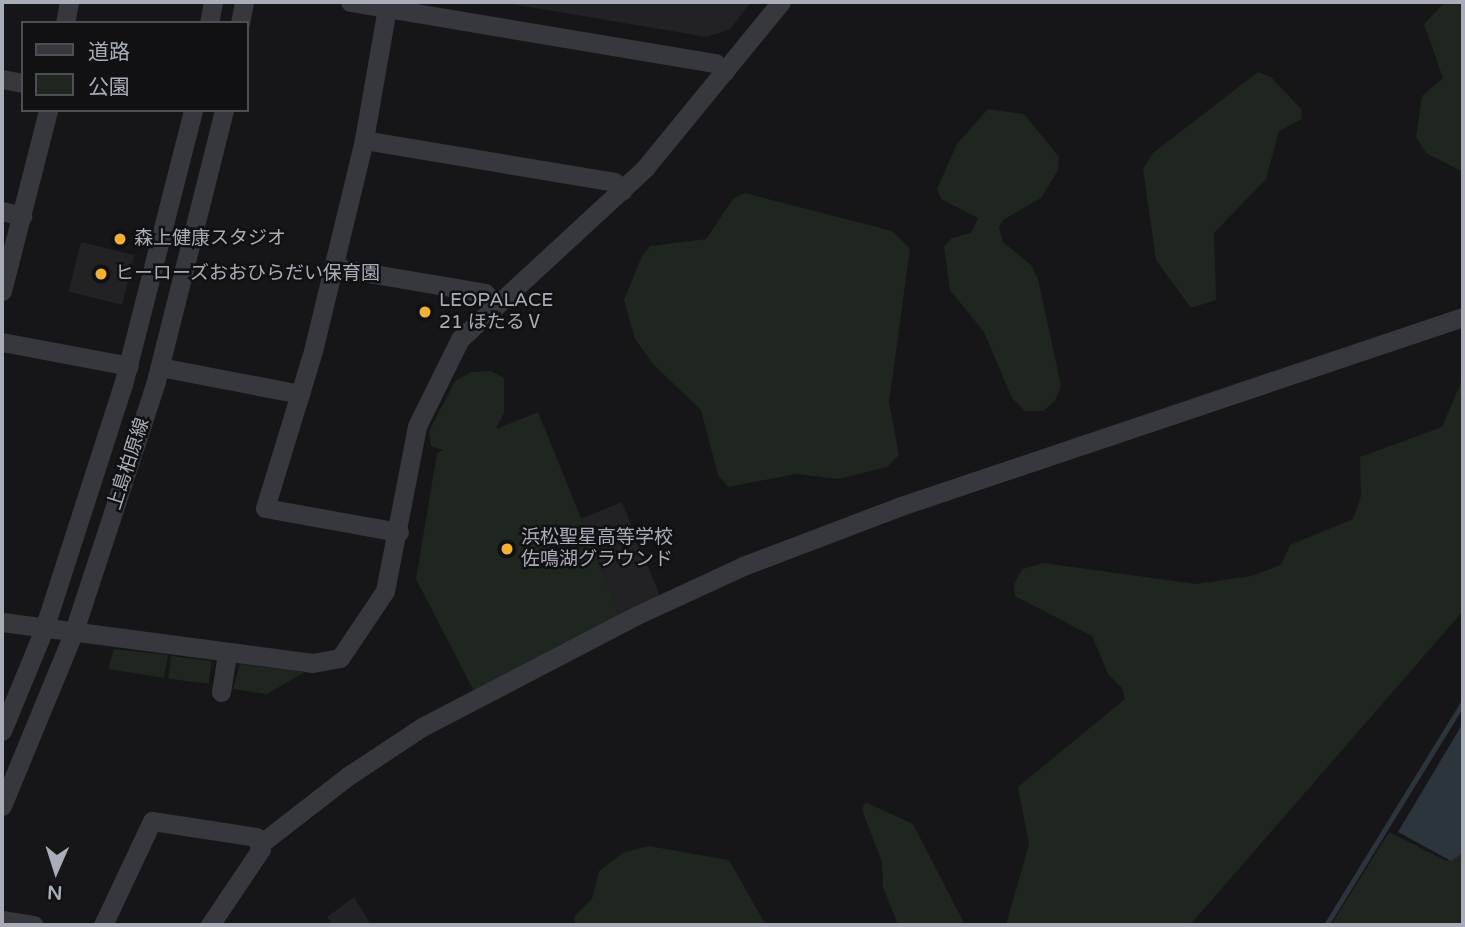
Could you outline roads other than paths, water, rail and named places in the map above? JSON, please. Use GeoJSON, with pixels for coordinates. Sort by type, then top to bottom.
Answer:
{"type":"FeatureCollection","features":[{"type":"Feature","properties":{"kind":"street"},"geometry":{"type":"LineString","coordinates":[[65,21],[69,2]]}},
{"type":"Feature","properties":{"kind":"street"},"geometry":{"type":"LineString","coordinates":[[209,21],[213,2]]}},
{"type":"Feature","properties":{"kind":"street"},"geometry":{"type":"LineString","coordinates":[[240,21],[244,2]]}},
{"type":"Feature","properties":{"kind":"street"},"geometry":{"type":"LineString","coordinates":[[350,2],[388,5],[715,63],[726,71]]}},
{"type":"Feature","properties":{"kind":"street"},"geometry":{"type":"LineString","coordinates":[[2,622],[72,634],[322,664],[340,658],[378,607],[391,574],[424,406],[460,339],[661,152],[781,2]]}},
{"type":"Feature","properties":{"kind":"street"},"geometry":{"type":"LineString","coordinates":[[388,5],[364,141],[334,267],[300,394],[265,508],[399,532]]}},
{"type":"Feature","properties":{"kind":"street"},"geometry":{"type":"LineString","coordinates":[[2,79],[21,83]]}},
{"type":"Feature","properties":{"kind":"street"},"geometry":{"type":"LineString","coordinates":[[2,291],[48,112]]}},
{"type":"Feature","properties":{"kind":"street","name":"上島柏原線"},"geometry":{"type":"LineString","coordinates":[[2,731],[44,629],[129,366],[192,112]]}},
{"type":"Feature","properties":{"kind":"street","name":"上島柏原線"},"geometry":{"type":"LineString","coordinates":[[2,806],[72,634],[160,367],[224,112]]}},
{"type":"Feature","properties":{"kind":"street"},"geometry":{"type":"LineString","coordinates":[[364,141],[614,183],[622,191]]}},
{"type":"Feature","properties":{"kind":"street"},"geometry":{"type":"LineString","coordinates":[[2,211],[22,216]]}},
{"type":"Feature","properties":{"kind":"street"},"geometry":{"type":"LineString","coordinates":[[334,267],[485,293],[495,304]]}},
{"type":"Feature","properties":{"kind":"street"},"geometry":{"type":"LineString","coordinates":[[259,845],[348,776],[422,727],[635,616],[743,566],[898,507],[1463,317]]}},
{"type":"Feature","properties":{"kind":"street"},"geometry":{"type":"LineString","coordinates":[[2,342],[129,366]]}},
{"type":"Feature","properties":{"kind":"street"},"geometry":{"type":"LineString","coordinates":[[160,367],[300,394]]}},
{"type":"Feature","properties":{"kind":"street"},"geometry":{"type":"LineString","coordinates":[[221,692],[227,653]]}},
{"type":"Feature","properties":{"kind":"street"},"geometry":{"type":"LineString","coordinates":[[103,925],[152,821],[256,837],[261,849],[210,925]]}},
{"type":"Feature","properties":{"kind":"street"},"geometry":{"type":"LineString","coordinates":[[2,920],[34,925]]}},
{"type":"Feature","properties":{"kind":"waterway"},"geometry":{"type":"LineString","coordinates":[[1326,925],[1463,702]]}},
{"type":"Feature","properties":{"kind":"place","name":"森上健康スタジオ"},"geometry":{"type":"Point","coordinates":[120,239]}},
{"type":"Feature","properties":{"kind":"place","name":"ヒーローズおおひらだい保育園"},"geometry":{"type":"Point","coordinates":[101,274]}},
{"type":"Feature","properties":{"kind":"place","name":"LEOPALACE 21 ほたるⅤ"},"geometry":{"type":"Point","coordinates":[425,312]}},
{"type":"Feature","properties":{"kind":"place","name":"浜松聖星高等学校 佐鳴湖グラウンド"},"geometry":{"type":"Point","coordinates":[507,549]}}]}
